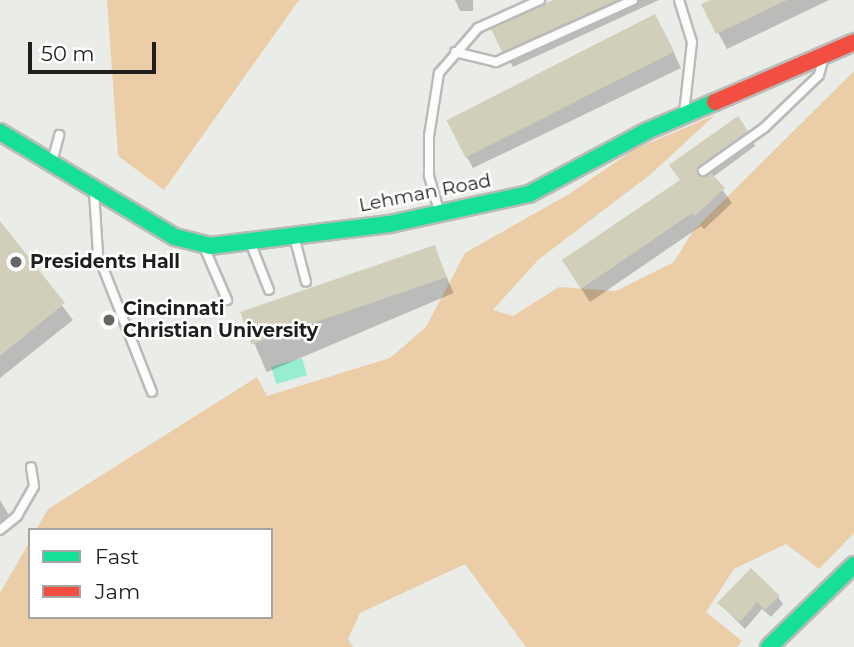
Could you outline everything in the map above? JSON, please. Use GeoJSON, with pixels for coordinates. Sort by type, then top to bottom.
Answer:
{"type":"FeatureCollection","features":[{"type":"Feature","properties":{"kind":"street","name":"Lehman Road"},"geometry":{"type":"LineString","coordinates":[[0,132],[94,191],[175,237],[203,244],[251,244],[440,214],[529,194],[684,114],[826,50],[854,42]]}},
{"type":"Feature","properties":{"kind":"street"},"geometry":{"type":"LineString","coordinates":[[769,647],[854,565]]}},
{"type":"Feature","properties":{"kind":"lane"},"geometry":{"type":"LineString","coordinates":[[440,214],[429,175],[429,136],[439,73],[455,52],[484,25],[540,0]]}},
{"type":"Feature","properties":{"kind":"lane"},"geometry":{"type":"LineString","coordinates":[[455,52],[496,62],[633,0]]}},
{"type":"Feature","properties":{"kind":"lane"},"geometry":{"type":"LineString","coordinates":[[678,0],[692,42],[684,114]]}},
{"type":"Feature","properties":{"kind":"lane"},"geometry":{"type":"LineString","coordinates":[[703,171],[764,128],[819,75],[826,50]]}},
{"type":"Feature","properties":{"kind":"lane"},"geometry":{"type":"LineString","coordinates":[[51,165],[60,135]]}},
{"type":"Feature","properties":{"kind":"lane"},"geometry":{"type":"LineString","coordinates":[[94,191],[98,255],[152,393]]}},
{"type":"Feature","properties":{"kind":"lane"},"geometry":{"type":"LineString","coordinates":[[294,237],[306,282]]}},
{"type":"Feature","properties":{"kind":"lane"},"geometry":{"type":"LineString","coordinates":[[203,244],[227,300]]}},
{"type":"Feature","properties":{"kind":"lane"},"geometry":{"type":"LineString","coordinates":[[251,244],[269,290]]}},
{"type":"Feature","properties":{"kind":"lane"},"geometry":{"type":"LineString","coordinates":[[0,530],[17,516],[34,486],[31,467]]}},
{"type":"Feature","properties":{"kind":"shaded area"},"geometry":{"type":"Polygon","coordinates":[[[107,0],[299,0],[164,190],[118,156],[107,0]]]}},
{"type":"Feature","properties":{"kind":"shaded area"},"geometry":{"type":"Polygon","coordinates":[[[854,71],[854,533],[819,569],[786,544],[734,569],[706,612],[742,641],[737,647],[526,647],[465,564],[360,613],[348,639],[353,647],[0,647],[0,593],[28,544],[28,619],[273,619],[273,528],[37,528],[48,509],[257,377],[267,396],[390,358],[426,327],[465,253],[569,194],[635,149],[715,115],[651,174],[538,260],[493,310],[513,316],[559,287],[616,291],[674,262],[693,231],[854,71]]]}},
{"type":"Feature","properties":{"kind":"shaded area"},"geometry":{"type":"Polygon","coordinates":[[[302,358],[307,375],[276,384],[271,367],[302,358]]]}},
{"type":"Feature","properties":{"kind":"building"},"geometry":{"type":"Polygon","coordinates":[[[553,0],[617,0],[502,52],[491,29],[553,0]]]}},
{"type":"Feature","properties":{"kind":"building"},"geometry":{"type":"Polygon","coordinates":[[[710,0],[787,0],[716,34],[701,4],[710,0]]]}},
{"type":"Feature","properties":{"kind":"building"},"geometry":{"type":"Polygon","coordinates":[[[655,14],[674,51],[466,158],[447,120],[655,14]]]}},
{"type":"Feature","properties":{"kind":"building"},"geometry":{"type":"Polygon","coordinates":[[[738,116],[748,131],[697,169],[700,177],[711,173],[725,188],[695,216],[692,213],[581,289],[562,260],[680,180],[669,165],[738,116]]]}},
{"type":"Feature","properties":{"kind":"building","name":"Presidents Hall"},"geometry":{"type":"Polygon","coordinates":[[[0,221],[65,303],[0,356],[0,221]]]}},
{"type":"Feature","properties":{"kind":"building"},"geometry":{"type":"Polygon","coordinates":[[[435,245],[446,277],[251,344],[240,312],[435,245]]]}},
{"type":"Feature","properties":{"kind":"building"},"geometry":{"type":"Polygon","coordinates":[[[751,568],[780,596],[765,610],[757,602],[740,622],[717,603],[751,568]]]}},
{"type":"Feature","properties":{"kind":"traffic: fast"},"geometry":{"type":"LineString","coordinates":[[0,132],[175,237],[210,246],[390,224],[529,194],[647,131],[715,102]]}},
{"type":"Feature","properties":{"kind":"traffic: fast"},"geometry":{"type":"LineString","coordinates":[[769,647],[854,565]]}},
{"type":"Feature","properties":{"kind":"traffic: jam"},"geometry":{"type":"LineString","coordinates":[[715,102],[854,42]]}},
{"type":"Feature","properties":{"kind":"place","name":"Presidents Hall"},"geometry":{"type":"Point","coordinates":[16,262]}},
{"type":"Feature","properties":{"kind":"place","name":"Cincinnati Christian University"},"geometry":{"type":"Point","coordinates":[109,320]}}]}
